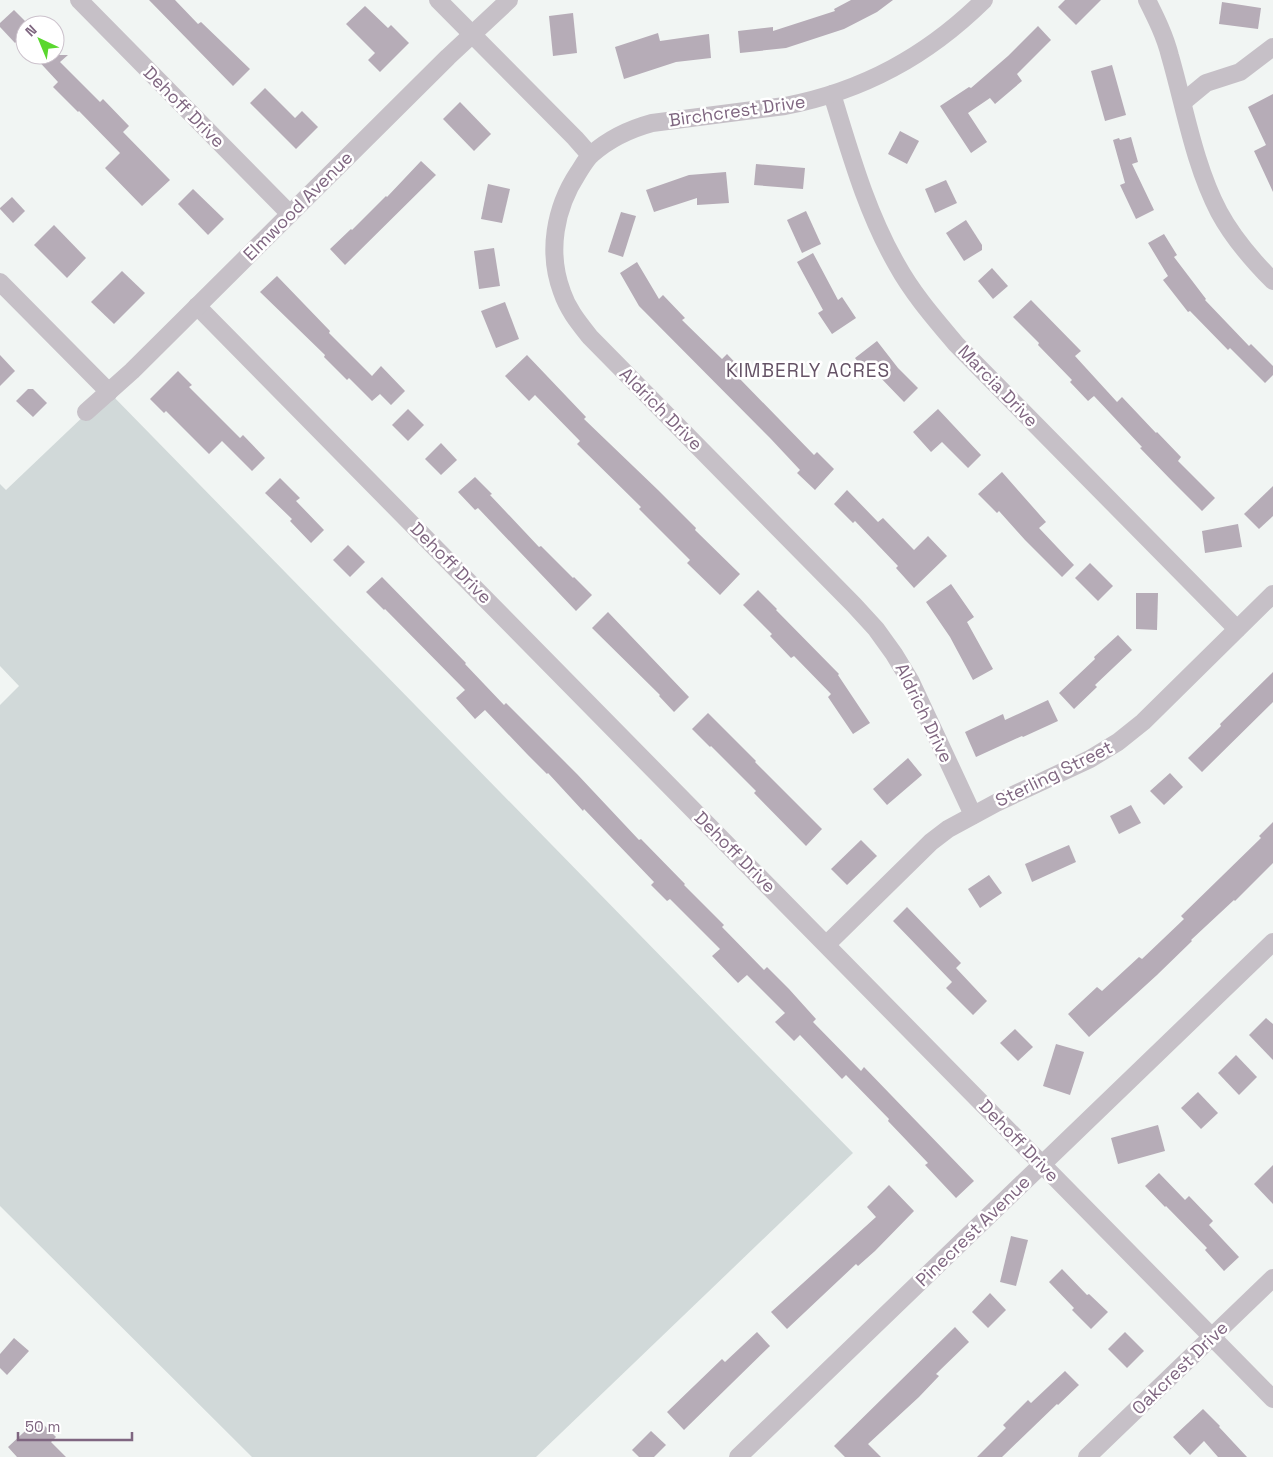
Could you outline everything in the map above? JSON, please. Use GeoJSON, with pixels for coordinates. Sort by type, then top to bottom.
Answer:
{"type":"FeatureCollection","features":[{"type":"Feature","properties":{"kind":"street","name":"Dehoff Drive"},"geometry":{"type":"LineString","coordinates":[[79,0],[290,214]]}},
{"type":"Feature","properties":{"kind":"street"},"geometry":{"type":"LineString","coordinates":[[438,0],[590,155]]}},
{"type":"Feature","properties":{"kind":"street","name":"Elmwood Avenue"},"geometry":{"type":"LineString","coordinates":[[86,412],[132,371],[448,57],[509,0]]}},
{"type":"Feature","properties":{"kind":"street","name":"Birchcrest Drive"},"geometry":{"type":"LineString","coordinates":[[590,155],[613,138],[652,123],[785,106],[854,87],[888,72],[916,55],[941,38],[984,0]]}},
{"type":"Feature","properties":{"kind":"street"},"geometry":{"type":"LineString","coordinates":[[1147,0],[1161,29],[1170,55],[1197,154],[1207,185],[1219,212],[1247,254],[1273,281]]}},
{"type":"Feature","properties":{"kind":"street"},"geometry":{"type":"LineString","coordinates":[[1183,102],[1206,82],[1240,72],[1273,47]]}},
{"type":"Feature","properties":{"kind":"street","name":"Marcia Drive"},"geometry":{"type":"LineString","coordinates":[[832,94],[857,176],[875,222],[897,266],[925,307],[956,344],[1237,629]]}},
{"type":"Feature","properties":{"kind":"street","name":"Aldrich Drive"},"geometry":{"type":"LineString","coordinates":[[590,155],[567,191],[558,214],[554,243],[558,281],[562,294],[572,313],[590,337],[876,629],[911,682],[973,816]]}},
{"type":"Feature","properties":{"kind":"street"},"geometry":{"type":"LineString","coordinates":[[0,282],[109,392]]}},
{"type":"Feature","properties":{"kind":"street","name":"Dehoff Drive"},"geometry":{"type":"LineString","coordinates":[[197,306],[1273,1398]]}},
{"type":"Feature","properties":{"kind":"street","name":"Sterling Street"},"geometry":{"type":"LineString","coordinates":[[826,944],[930,842],[948,829],[996,802],[1090,760],[1118,742],[1143,722],[1273,594]]}},
{"type":"Feature","properties":{"kind":"street","name":"Pinecrest Avenue"},"geometry":{"type":"LineString","coordinates":[[738,1457],[1273,942]]}},
{"type":"Feature","properties":{"kind":"street","name":"Oakcrest Drive"},"geometry":{"type":"LineString","coordinates":[[1087,1457],[1273,1278]]}},
{"type":"Feature","properties":{"kind":"shaded area"},"geometry":{"type":"Polygon","coordinates":[[[109,392],[853,1153],[536,1457],[252,1457],[0,1206],[0,705],[19,686],[0,666],[0,484],[6,490],[109,392]]]}},
{"type":"Feature","properties":{"kind":"building"},"geometry":{"type":"Polygon","coordinates":[[[149,0],[175,0],[198,24],[201,22],[250,69],[233,86],[149,0]]]}},
{"type":"Feature","properties":{"kind":"building"},"geometry":{"type":"Polygon","coordinates":[[[851,0],[893,0],[877,12],[844,29],[786,48],[740,53],[738,31],[773,27],[773,31],[835,11],[834,9],[851,0]]]}},
{"type":"Feature","properties":{"kind":"building"},"geometry":{"type":"Polygon","coordinates":[[[1065,0],[1101,0],[1076,25],[1058,7],[1065,0]]]}},
{"type":"Feature","properties":{"kind":"building"},"geometry":{"type":"Polygon","coordinates":[[[1222,2],[1261,8],[1258,29],[1219,24],[1222,2]]]}},
{"type":"Feature","properties":{"kind":"building"},"geometry":{"type":"Polygon","coordinates":[[[365,6],[388,28],[391,25],[409,43],[380,72],[368,60],[375,53],[346,24],[365,6]]]}},
{"type":"Feature","properties":{"kind":"building"},"geometry":{"type":"Polygon","coordinates":[[[14,10],[19,15],[15,15],[15,43],[0,27],[0,23],[14,10]]]}},
{"type":"Feature","properties":{"kind":"building"},"geometry":{"type":"Polygon","coordinates":[[[573,13],[577,53],[553,56],[549,16],[573,13]]]}},
{"type":"Feature","properties":{"kind":"building"},"geometry":{"type":"Polygon","coordinates":[[[1038,26],[1051,40],[1017,74],[1022,81],[995,104],[990,98],[968,113],[987,142],[971,153],[940,106],[969,87],[971,88],[1008,56],[1038,26]]]}},
{"type":"Feature","properties":{"kind":"building"},"geometry":{"type":"Polygon","coordinates":[[[658,33],[660,41],[709,34],[711,58],[676,62],[624,79],[615,47],[658,33]]]}},
{"type":"Feature","properties":{"kind":"building"},"geometry":{"type":"Polygon","coordinates":[[[42,65],[63,65],[100,102],[103,99],[129,126],[123,132],[170,180],[142,206],[105,168],[120,153],[53,87],[58,82],[42,65]]]}},
{"type":"Feature","properties":{"kind":"building"},"geometry":{"type":"Polygon","coordinates":[[[1112,65],[1126,115],[1105,121],[1091,71],[1112,65]]]}},
{"type":"Feature","properties":{"kind":"building"},"geometry":{"type":"Polygon","coordinates":[[[265,88],[295,118],[302,111],[318,127],[296,149],[250,103],[265,88]]]}},
{"type":"Feature","properties":{"kind":"building"},"geometry":{"type":"Polygon","coordinates":[[[1273,94],[1273,192],[1254,151],[1266,145],[1248,107],[1273,94]]]}},
{"type":"Feature","properties":{"kind":"building"},"geometry":{"type":"Polygon","coordinates":[[[460,102],[491,134],[474,151],[443,119],[460,102]]]}},
{"type":"Feature","properties":{"kind":"building"},"geometry":{"type":"Polygon","coordinates":[[[900,131],[919,141],[907,164],[888,154],[900,131]]]}},
{"type":"Feature","properties":{"kind":"building"},"geometry":{"type":"Polygon","coordinates":[[[1131,137],[1138,162],[1132,164],[1154,210],[1136,219],[1120,185],[1125,183],[1113,140],[1131,137]]]}},
{"type":"Feature","properties":{"kind":"building"},"geometry":{"type":"Polygon","coordinates":[[[421,161],[436,175],[345,265],[330,249],[387,197],[421,161]]]}},
{"type":"Feature","properties":{"kind":"building"},"geometry":{"type":"Polygon","coordinates":[[[756,164],[805,168],[803,189],[754,185],[756,164]]]}},
{"type":"Feature","properties":{"kind":"building"},"geometry":{"type":"Polygon","coordinates":[[[726,172],[729,203],[697,205],[697,198],[654,212],[646,190],[689,175],[726,172]]]}},
{"type":"Feature","properties":{"kind":"building"},"geometry":{"type":"Polygon","coordinates":[[[946,180],[957,203],[935,213],[925,189],[946,180]]]}},
{"type":"Feature","properties":{"kind":"building"},"geometry":{"type":"Polygon","coordinates":[[[488,184],[510,189],[502,223],[481,219],[488,184]]]}},
{"type":"Feature","properties":{"kind":"building"},"geometry":{"type":"Polygon","coordinates":[[[193,189],[224,219],[208,235],[178,204],[193,189]]]}},
{"type":"Feature","properties":{"kind":"building"},"geometry":{"type":"Polygon","coordinates":[[[12,197],[25,211],[13,223],[0,209],[12,197]]]}},
{"type":"Feature","properties":{"kind":"building"},"geometry":{"type":"Polygon","coordinates":[[[806,211],[821,244],[802,253],[787,220],[806,211]]]}},
{"type":"Feature","properties":{"kind":"building"},"geometry":{"type":"Polygon","coordinates":[[[621,212],[636,216],[623,257],[608,252],[621,212]]]}},
{"type":"Feature","properties":{"kind":"building"},"geometry":{"type":"Polygon","coordinates":[[[966,220],[982,245],[982,250],[964,261],[946,233],[966,220]]]}},
{"type":"Feature","properties":{"kind":"building"},"geometry":{"type":"Polygon","coordinates":[[[54,225],[86,258],[67,278],[34,245],[54,225]]]}},
{"type":"Feature","properties":{"kind":"building"},"geometry":{"type":"Polygon","coordinates":[[[1164,234],[1177,255],[1174,257],[1205,300],[1249,346],[1251,344],[1273,366],[1273,375],[1265,383],[1230,348],[1228,350],[1190,311],[1188,312],[1163,280],[1168,276],[1148,243],[1164,234]]]}},
{"type":"Feature","properties":{"kind":"building"},"geometry":{"type":"Polygon","coordinates":[[[494,248],[500,286],[479,289],[474,251],[494,248]]]}},
{"type":"Feature","properties":{"kind":"building"},"geometry":{"type":"Polygon","coordinates":[[[813,253],[838,300],[842,297],[856,318],[832,334],[818,313],[823,310],[797,262],[813,253]]]}},
{"type":"Feature","properties":{"kind":"building"},"geometry":{"type":"Polygon","coordinates":[[[637,262],[659,299],[663,295],[685,318],[682,320],[722,359],[727,354],[745,373],[739,378],[814,455],[817,452],[834,469],[815,490],[797,473],[800,470],[770,438],[639,306],[620,273],[637,262]]]}},
{"type":"Feature","properties":{"kind":"building"},"geometry":{"type":"Polygon","coordinates":[[[992,268],[1008,286],[993,299],[978,281],[992,268]]]}},
{"type":"Feature","properties":{"kind":"building"},"geometry":{"type":"Polygon","coordinates":[[[122,271],[145,293],[114,324],[91,302],[122,271]]]}},
{"type":"Feature","properties":{"kind":"building"},"geometry":{"type":"Polygon","coordinates":[[[277,276],[330,331],[329,333],[372,376],[381,366],[405,391],[391,405],[380,394],[372,401],[349,378],[347,380],[324,357],[325,355],[260,292],[277,276]]]}},
{"type":"Feature","properties":{"kind":"building"},"geometry":{"type":"Polygon","coordinates":[[[1031,300],[1081,351],[1075,356],[1117,402],[1122,397],[1181,457],[1178,461],[1215,498],[1202,511],[1140,448],[1142,447],[1094,396],[1088,401],[1070,382],[1072,380],[1038,345],[1039,343],[1013,317],[1031,300]]]}},
{"type":"Feature","properties":{"kind":"building"},"geometry":{"type":"Polygon","coordinates":[[[505,302],[519,339],[496,348],[481,311],[505,302]]]}},
{"type":"Feature","properties":{"kind":"building"},"geometry":{"type":"Polygon","coordinates":[[[877,341],[898,368],[918,388],[904,402],[878,375],[872,380],[855,358],[877,341]]]}},
{"type":"Feature","properties":{"kind":"building"},"geometry":{"type":"Polygon","coordinates":[[[0,355],[15,371],[0,386],[0,355]]]}},
{"type":"Feature","properties":{"kind":"building"},"geometry":{"type":"Polygon","coordinates":[[[527,355],[586,417],[584,419],[658,490],[740,574],[720,595],[687,563],[690,560],[639,509],[641,507],[577,444],[580,441],[535,395],[529,401],[505,376],[527,355]]]}},
{"type":"Feature","properties":{"kind":"building"},"geometry":{"type":"Polygon","coordinates":[[[178,371],[192,385],[189,387],[240,438],[243,435],[265,458],[252,471],[222,441],[209,454],[166,411],[164,413],[150,399],[178,371]]]}},
{"type":"Feature","properties":{"kind":"building"},"geometry":{"type":"Polygon","coordinates":[[[28,389],[33,389],[47,403],[33,417],[16,401],[28,389]]]}},
{"type":"Feature","properties":{"kind":"building"},"geometry":{"type":"Polygon","coordinates":[[[408,409],[424,425],[408,441],[392,425],[408,409]]]}},
{"type":"Feature","properties":{"kind":"building"},"geometry":{"type":"Polygon","coordinates":[[[938,409],[981,455],[968,468],[942,442],[931,452],[913,432],[938,409]]]}},
{"type":"Feature","properties":{"kind":"building"},"geometry":{"type":"Polygon","coordinates":[[[441,443],[457,460],[441,475],[425,459],[441,443]]]}},
{"type":"Feature","properties":{"kind":"building"},"geometry":{"type":"Polygon","coordinates":[[[1002,472],[1046,522],[1039,528],[1074,565],[1062,577],[999,511],[997,513],[978,494],[1002,472]]]}},
{"type":"Feature","properties":{"kind":"building"},"geometry":{"type":"Polygon","coordinates":[[[475,477],[539,547],[541,546],[592,595],[576,611],[478,508],[475,510],[458,492],[475,477]]]}},
{"type":"Feature","properties":{"kind":"building"},"geometry":{"type":"Polygon","coordinates":[[[280,478],[300,498],[296,501],[324,530],[311,543],[290,521],[292,519],[265,493],[280,478]]]}},
{"type":"Feature","properties":{"kind":"building"},"geometry":{"type":"Polygon","coordinates":[[[1273,486],[1273,516],[1259,529],[1244,514],[1273,486]]]}},
{"type":"Feature","properties":{"kind":"building"},"geometry":{"type":"Polygon","coordinates":[[[847,490],[878,522],[883,518],[914,550],[928,536],[947,556],[914,588],[896,568],[898,566],[855,521],[853,523],[834,504],[847,490]]]}},
{"type":"Feature","properties":{"kind":"building"},"geometry":{"type":"Polygon","coordinates":[[[1238,524],[1242,547],[1205,553],[1202,531],[1238,524]]]}},
{"type":"Feature","properties":{"kind":"building"},"geometry":{"type":"Polygon","coordinates":[[[348,545],[365,562],[350,577],[333,560],[348,545]]]}},
{"type":"Feature","properties":{"kind":"building"},"geometry":{"type":"Polygon","coordinates":[[[1090,563],[1113,586],[1098,601],[1075,578],[1090,563]]]}},
{"type":"Feature","properties":{"kind":"building"},"geometry":{"type":"Polygon","coordinates":[[[382,577],[504,705],[506,703],[639,840],[641,839],[685,884],[724,925],[722,927],[764,970],[767,967],[789,989],[816,1019],[813,1022],[861,1071],[864,1067],[974,1181],[956,1198],[925,1165],[928,1163],[888,1121],[889,1119],[846,1075],[842,1079],[800,1035],[794,1041],[775,1022],[785,1013],[747,975],[738,983],[712,956],[720,949],[670,899],[667,901],[651,885],[654,882],[485,710],[475,719],[456,698],[465,690],[366,592],[382,577]]]}},
{"type":"Feature","properties":{"kind":"building"},"geometry":{"type":"Polygon","coordinates":[[[951,584],[974,617],[967,622],[993,669],[973,680],[950,637],[926,602],[951,584]]]}},
{"type":"Feature","properties":{"kind":"building"},"geometry":{"type":"Polygon","coordinates":[[[758,590],[839,674],[870,723],[853,734],[828,697],[831,694],[794,656],[791,658],[770,636],[772,634],[743,605],[758,590]]]}},
{"type":"Feature","properties":{"kind":"building"},"geometry":{"type":"Polygon","coordinates":[[[1136,593],[1158,593],[1157,630],[1136,629],[1136,593]]]}},
{"type":"Feature","properties":{"kind":"building"},"geometry":{"type":"Polygon","coordinates":[[[608,612],[689,697],[674,712],[660,695],[592,628],[608,612]]]}},
{"type":"Feature","properties":{"kind":"building"},"geometry":{"type":"Polygon","coordinates":[[[1118,635],[1132,650],[1095,685],[1097,687],[1074,709],[1059,693],[1118,635]]]}},
{"type":"Feature","properties":{"kind":"building"},"geometry":{"type":"Polygon","coordinates":[[[1273,672],[1273,702],[1202,772],[1188,758],[1273,672]]]}},
{"type":"Feature","properties":{"kind":"building"},"geometry":{"type":"Polygon","coordinates":[[[1048,700],[1058,721],[976,757],[965,732],[1003,714],[1005,720],[1048,700]]]}},
{"type":"Feature","properties":{"kind":"building"},"geometry":{"type":"Polygon","coordinates":[[[708,713],[822,829],[806,846],[754,793],[756,791],[692,729],[708,713]]]}},
{"type":"Feature","properties":{"kind":"building"},"geometry":{"type":"Polygon","coordinates":[[[908,758],[922,775],[887,805],[873,789],[908,758]]]}},
{"type":"Feature","properties":{"kind":"building"},"geometry":{"type":"Polygon","coordinates":[[[1170,773],[1183,787],[1164,805],[1150,791],[1170,773]]]}},
{"type":"Feature","properties":{"kind":"building"},"geometry":{"type":"Polygon","coordinates":[[[1131,805],[1141,823],[1119,834],[1110,816],[1131,805]]]}},
{"type":"Feature","properties":{"kind":"building"},"geometry":{"type":"Polygon","coordinates":[[[1273,822],[1273,863],[1235,901],[1191,940],[1157,975],[1089,1037],[1068,1014],[1097,987],[1102,991],[1139,957],[1142,959],[1184,919],[1181,916],[1261,838],[1259,836],[1273,822]]]}},
{"type":"Feature","properties":{"kind":"building"},"geometry":{"type":"Polygon","coordinates":[[[861,840],[877,856],[847,885],[831,869],[861,840]]]}},
{"type":"Feature","properties":{"kind":"building"},"geometry":{"type":"Polygon","coordinates":[[[1069,845],[1076,862],[1032,882],[1025,864],[1069,845]]]}},
{"type":"Feature","properties":{"kind":"building"},"geometry":{"type":"Polygon","coordinates":[[[989,875],[1002,893],[980,908],[968,889],[989,875]]]}},
{"type":"Feature","properties":{"kind":"building"},"geometry":{"type":"Polygon","coordinates":[[[907,907],[961,963],[956,968],[987,1001],[973,1015],[946,988],[952,982],[893,921],[907,907]]]}},
{"type":"Feature","properties":{"kind":"building"},"geometry":{"type":"Polygon","coordinates":[[[1266,1018],[1273,1024],[1273,1060],[1249,1035],[1266,1018]]]}},
{"type":"Feature","properties":{"kind":"building"},"geometry":{"type":"Polygon","coordinates":[[[1015,1029],[1033,1047],[1018,1061],[1000,1043],[1015,1029]]]}},
{"type":"Feature","properties":{"kind":"building"},"geometry":{"type":"Polygon","coordinates":[[[1056,1044],[1084,1052],[1070,1095],[1043,1086],[1056,1044]]]}},
{"type":"Feature","properties":{"kind":"building"},"geometry":{"type":"Polygon","coordinates":[[[1236,1055],[1257,1077],[1239,1095],[1218,1073],[1236,1055]]]}},
{"type":"Feature","properties":{"kind":"building"},"geometry":{"type":"Polygon","coordinates":[[[1198,1092],[1218,1113],[1201,1129],[1181,1108],[1198,1092]]]}},
{"type":"Feature","properties":{"kind":"building"},"geometry":{"type":"Polygon","coordinates":[[[1158,1125],[1165,1151],[1118,1164],[1111,1138],[1158,1125]]]}},
{"type":"Feature","properties":{"kind":"building"},"geometry":{"type":"Polygon","coordinates":[[[1273,1165],[1273,1204],[1254,1184],[1273,1165]]]}},
{"type":"Feature","properties":{"kind":"building"},"geometry":{"type":"Polygon","coordinates":[[[1159,1173],[1185,1200],[1189,1196],[1213,1221],[1209,1225],[1239,1257],[1224,1271],[1205,1250],[1207,1248],[1145,1186],[1159,1173]]]}},
{"type":"Feature","properties":{"kind":"building"},"geometry":{"type":"Polygon","coordinates":[[[889,1185],[914,1211],[875,1251],[858,1266],[856,1264],[787,1329],[771,1312],[876,1217],[867,1207],[889,1185]]]}},
{"type":"Feature","properties":{"kind":"building"},"geometry":{"type":"Polygon","coordinates":[[[1011,1236],[1028,1240],[1016,1286],[1000,1282],[1011,1236]]]}},
{"type":"Feature","properties":{"kind":"building"},"geometry":{"type":"Polygon","coordinates":[[[1062,1269],[1087,1295],[1089,1294],[1108,1312],[1091,1329],[1072,1310],[1074,1308],[1049,1282],[1062,1269]]]}},
{"type":"Feature","properties":{"kind":"building"},"geometry":{"type":"Polygon","coordinates":[[[990,1293],[1006,1310],[988,1328],[972,1312],[990,1293]]]}},
{"type":"Feature","properties":{"kind":"building"},"geometry":{"type":"Polygon","coordinates":[[[955,1327],[969,1342],[936,1374],[939,1376],[919,1397],[868,1444],[881,1457],[845,1457],[834,1446],[955,1327]]]}},
{"type":"Feature","properties":{"kind":"building"},"geometry":{"type":"Polygon","coordinates":[[[757,1332],[770,1346],[684,1430],[667,1412],[722,1359],[725,1362],[757,1332]]]}},
{"type":"Feature","properties":{"kind":"building"},"geometry":{"type":"Polygon","coordinates":[[[1125,1332],[1144,1351],[1127,1368],[1108,1349],[1125,1332]]]}},
{"type":"Feature","properties":{"kind":"building"},"geometry":{"type":"Polygon","coordinates":[[[14,1338],[29,1351],[7,1375],[0,1368],[0,1354],[14,1338]]]}},
{"type":"Feature","properties":{"kind":"building"},"geometry":{"type":"Polygon","coordinates":[[[1065,1371],[1079,1385],[1002,1457],[977,1457],[1006,1428],[1003,1425],[1028,1400],[1031,1403],[1065,1371]]]}},
{"type":"Feature","properties":{"kind":"building"},"geometry":{"type":"Polygon","coordinates":[[[1203,1409],[1247,1457],[1218,1457],[1204,1441],[1190,1455],[1173,1437],[1203,1409]]]}},
{"type":"Feature","properties":{"kind":"building"},"geometry":{"type":"Polygon","coordinates":[[[38,1419],[56,1437],[51,1442],[66,1457],[17,1457],[8,1447],[38,1419]]]}},
{"type":"Feature","properties":{"kind":"building"},"geometry":{"type":"Polygon","coordinates":[[[651,1431],[666,1445],[654,1457],[639,1457],[632,1450],[651,1431]]]}},
{"type":"Feature","properties":{"kind":"district","name":"KIMBERLY ACRES"},"geometry":{"type":"Point","coordinates":[808,370]}}]}
